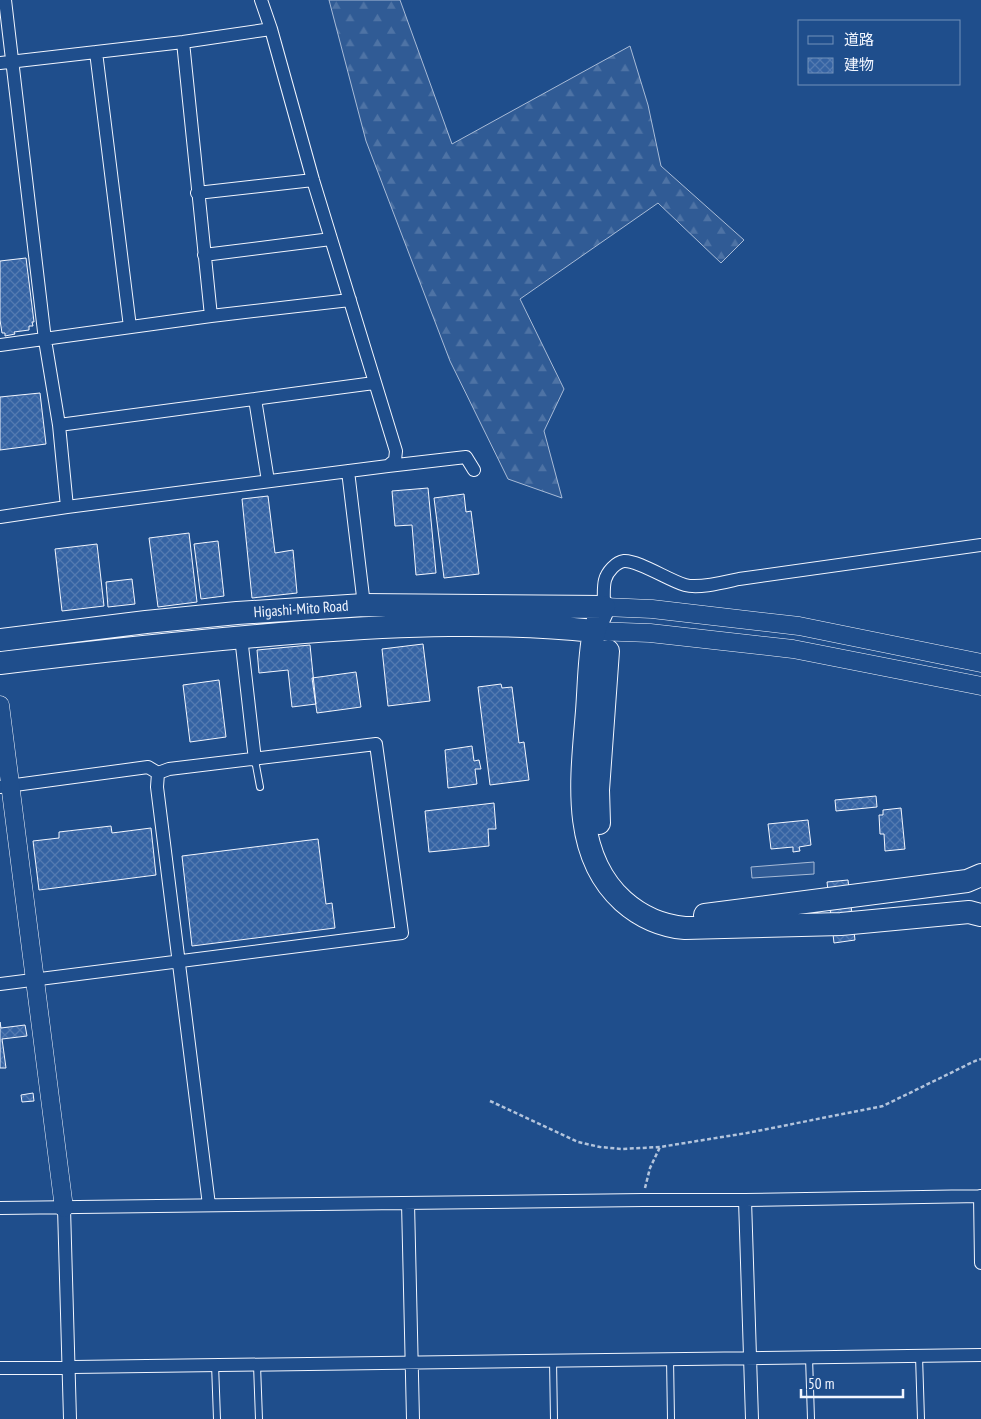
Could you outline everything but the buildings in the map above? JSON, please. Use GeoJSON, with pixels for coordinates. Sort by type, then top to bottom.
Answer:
{"type":"FeatureCollection","features":[{"type":"Feature","properties":{"kind":"highway","name":"Higashi-Mito Road"},"geometry":{"type":"LineString","coordinates":[[0,640],[228,614],[364,605],[604,607]]}},
{"type":"Feature","properties":{"kind":"highway"},"geometry":{"type":"LineString","coordinates":[[604,607],[598,790],[600,833],[604,850],[619,877],[642,898],[670,912],[696,916],[976,880]]}},
{"type":"Feature","properties":{"kind":"highway","name":"Higashi-Mito Road"},"geometry":{"type":"LineString","coordinates":[[0,663],[241,637],[366,627],[471,625],[558,627],[602,631]]}},
{"type":"Feature","properties":{"kind":"highway"},"geometry":{"type":"LineString","coordinates":[[602,631],[583,762],[584,820],[587,838],[596,865],[611,890],[631,908],[657,922],[685,928],[841,924],[977,911]]}},
{"type":"Feature","properties":{"kind":"street"},"geometry":{"type":"LineString","coordinates":[[5,0],[6,62],[45,340],[59,425],[67,507]]}},
{"type":"Feature","properties":{"kind":"street"},"geometry":{"type":"LineString","coordinates":[[261,0],[271,29],[313,180],[396,451],[395,460],[388,466]]}},
{"type":"Feature","properties":{"kind":"street"},"geometry":{"type":"LineString","coordinates":[[6,62],[183,42],[271,29]]}},
{"type":"Feature","properties":{"kind":"street"},"geometry":{"type":"LineString","coordinates":[[183,42],[211,316]]}},
{"type":"Feature","properties":{"kind":"street"},"geometry":{"type":"LineString","coordinates":[[96,52],[130,327]]}},
{"type":"Feature","properties":{"kind":"street"},"geometry":{"type":"LineString","coordinates":[[198,194],[313,180]]}},
{"type":"Feature","properties":{"kind":"street"},"geometry":{"type":"LineString","coordinates":[[204,255],[331,239]]}},
{"type":"Feature","properties":{"kind":"street"},"geometry":{"type":"LineString","coordinates":[[0,345],[211,316],[350,300]]}},
{"type":"Feature","properties":{"kind":"street"},"geometry":{"type":"LineString","coordinates":[[59,425],[374,383]]}},
{"type":"Feature","properties":{"kind":"street"},"geometry":{"type":"LineString","coordinates":[[255,399],[268,481]]}},
{"type":"Feature","properties":{"kind":"street"},"geometry":{"type":"LineString","coordinates":[[0,518],[67,507],[466,457],[474,470]]}},
{"type":"Feature","properties":{"kind":"street"},"geometry":{"type":"LineString","coordinates":[[348,471],[364,605]]}},
{"type":"Feature","properties":{"kind":"street"},"geometry":{"type":"LineString","coordinates":[[981,545],[713,584],[687,586],[625,561],[613,567],[605,579],[604,607],[652,609],[799,626],[981,663]]}},
{"type":"Feature","properties":{"kind":"street"},"geometry":{"type":"LineString","coordinates":[[602,631],[650,633],[793,649],[981,686]]}},
{"type":"Feature","properties":{"kind":"street"},"geometry":{"type":"LineString","coordinates":[[241,637],[255,760]]}},
{"type":"Feature","properties":{"kind":"street"},"geometry":{"type":"LineString","coordinates":[[0,705],[5,786],[34,980],[64,1208],[70,1419]]}},
{"type":"Feature","properties":{"kind":"street"},"geometry":{"type":"LineString","coordinates":[[0,984],[402,933],[376,744],[169,770],[158,773],[148,767],[5,786]]}},
{"type":"Feature","properties":{"kind":"street"},"geometry":{"type":"LineString","coordinates":[[158,773],[157,786],[209,1205]]}},
{"type":"Feature","properties":{"kind":"street"},"geometry":{"type":"LineString","coordinates":[[0,1208],[981,1196],[981,1263]]}},
{"type":"Feature","properties":{"kind":"street"},"geometry":{"type":"LineString","coordinates":[[745,1200],[752,1419]]}},
{"type":"Feature","properties":{"kind":"street"},"geometry":{"type":"LineString","coordinates":[[408,1203],[413,1419]]}},
{"type":"Feature","properties":{"kind":"street"},"geometry":{"type":"LineString","coordinates":[[0,1368],[411,1361],[981,1355]]}},
{"type":"Feature","properties":{"kind":"lane"},"geometry":{"type":"LineString","coordinates":[[255,760],[260,787]]}},
{"type":"Feature","properties":{"kind":"lane"},"geometry":{"type":"LineString","coordinates":[[920,1356],[921,1419]]}},
{"type":"Feature","properties":{"kind":"lane"},"geometry":{"type":"LineString","coordinates":[[809,1357],[811,1419]]}},
{"type":"Feature","properties":{"kind":"lane"},"geometry":{"type":"LineString","coordinates":[[670,1358],[671,1419]]}},
{"type":"Feature","properties":{"kind":"lane"},"geometry":{"type":"LineString","coordinates":[[553,1360],[554,1419]]}},
{"type":"Feature","properties":{"kind":"lane"},"geometry":{"type":"LineString","coordinates":[[215,1364],[217,1419]]}},
{"type":"Feature","properties":{"kind":"lane"},"geometry":{"type":"LineString","coordinates":[[257,1365],[259,1419]]}},
{"type":"Feature","properties":{"kind":"path"},"geometry":{"type":"LineString","coordinates":[[490,1101],[578,1142],[621,1149],[660,1147],[747,1133],[882,1106],[981,1059]]}},
{"type":"Feature","properties":{"kind":"path"},"geometry":{"type":"LineString","coordinates":[[643,1200],[650,1168],[660,1147]]}},
{"type":"Feature","properties":{"kind":"shaded area"},"geometry":{"type":"Polygon","coordinates":[[[814,862],[814,874],[752,878],[751,867],[814,862]]]}},
{"type":"Feature","properties":{"kind":"green space"},"geometry":{"type":"Polygon","coordinates":[[[329,0],[400,0],[452,144],[630,46],[648,105],[661,166],[744,240],[721,263],[658,203],[520,299],[564,389],[544,431],[562,498],[508,479],[450,361],[366,141],[329,0]]]}}]}
